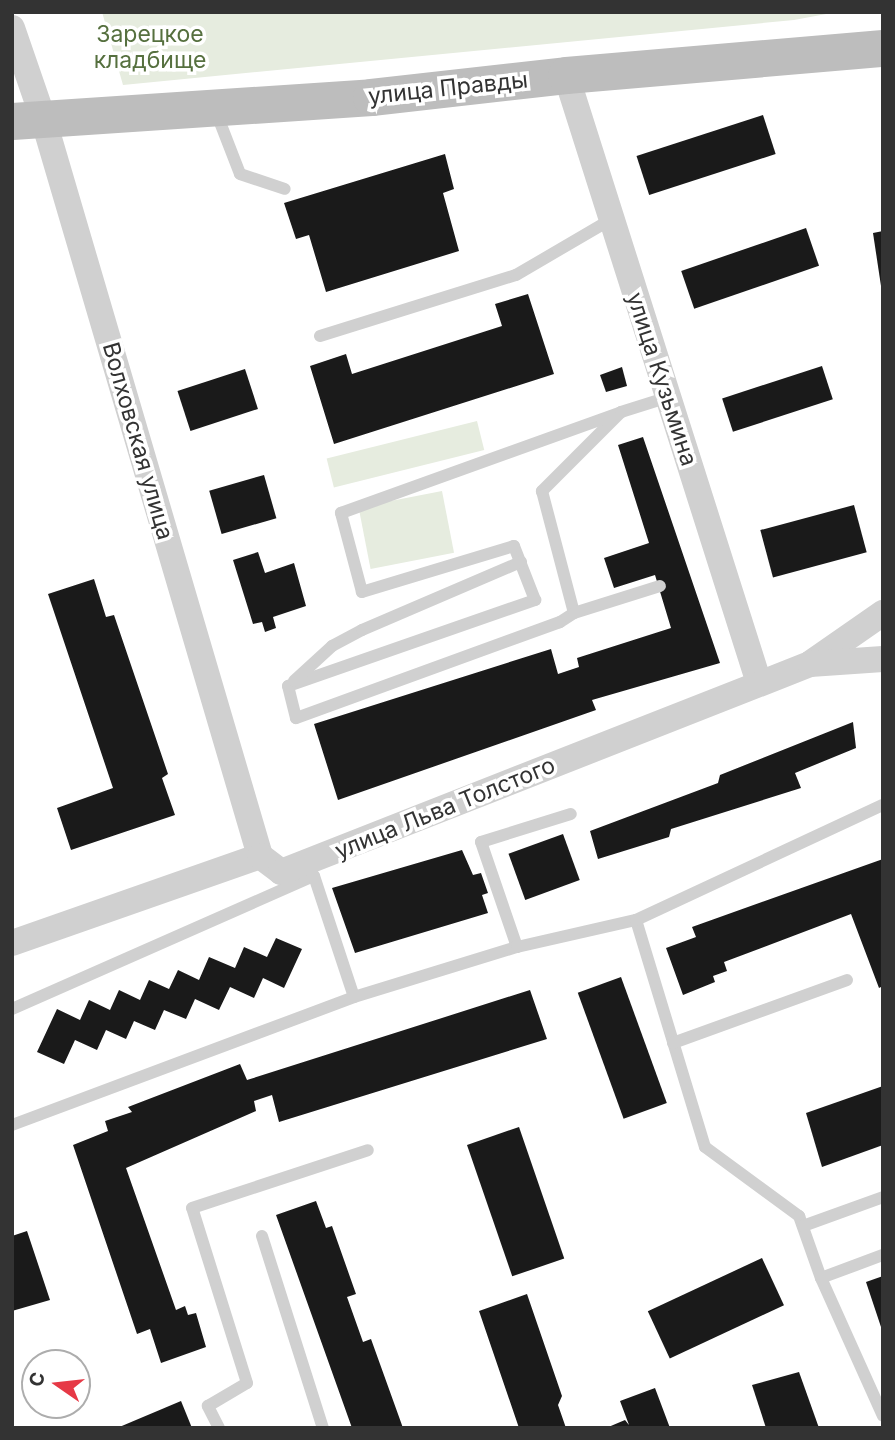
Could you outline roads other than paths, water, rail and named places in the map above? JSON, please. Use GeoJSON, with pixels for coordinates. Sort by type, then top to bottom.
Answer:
{"type":"FeatureCollection","features":[{"type":"Feature","properties":{"kind":"main road","name":"улица Правды"},"geometry":{"type":"LineString","coordinates":[[27,119],[371,97],[566,75],[883,48]]}},
{"type":"Feature","properties":{"kind":"street","name":"Волховская улица"},"geometry":{"type":"LineString","coordinates":[[12,28],[27,119],[260,856]]}},
{"type":"Feature","properties":{"kind":"street","name":"улица Кузьмина"},"geometry":{"type":"LineString","coordinates":[[566,75],[759,683]]}},
{"type":"Feature","properties":{"kind":"street"},"geometry":{"type":"LineString","coordinates":[[810,664],[883,613]]}},
{"type":"Feature","properties":{"kind":"street","name":"улица Льва Толстого"},"geometry":{"type":"LineString","coordinates":[[260,856],[281,872],[810,664],[883,659]]}},
{"type":"Feature","properties":{"kind":"street"},"geometry":{"type":"LineString","coordinates":[[12,943],[260,856]]}},
{"type":"Feature","properties":{"kind":"lane"},"geometry":{"type":"LineString","coordinates":[[214,109],[240,174],[285,189]]}},
{"type":"Feature","properties":{"kind":"lane"},"geometry":{"type":"LineString","coordinates":[[320,337],[516,275],[610,220]]}},
{"type":"Feature","properties":{"kind":"lane"},"geometry":{"type":"LineString","coordinates":[[288,686],[535,600],[514,546],[362,592],[341,513],[669,397]]}},
{"type":"Feature","properties":{"kind":"lane"},"geometry":{"type":"LineString","coordinates":[[574,613],[542,491],[621,412]]}},
{"type":"Feature","properties":{"kind":"lane"},"geometry":{"type":"LineString","coordinates":[[288,686],[332,646],[362,630],[522,562]]}},
{"type":"Feature","properties":{"kind":"lane"},"geometry":{"type":"LineString","coordinates":[[288,686],[296,718],[560,622],[574,613],[660,586]]}},
{"type":"Feature","properties":{"kind":"lane"},"geometry":{"type":"LineString","coordinates":[[12,1125],[354,997],[517,947],[636,920],[883,806]]}},
{"type":"Feature","properties":{"kind":"lane"},"geometry":{"type":"LineString","coordinates":[[517,947],[481,842],[571,814]]}},
{"type":"Feature","properties":{"kind":"lane"},"geometry":{"type":"LineString","coordinates":[[12,1009],[314,876],[354,997]]}},
{"type":"Feature","properties":{"kind":"lane"},"geometry":{"type":"LineString","coordinates":[[636,920],[705,1147],[799,1216],[821,1278],[883,1416]]}},
{"type":"Feature","properties":{"kind":"lane"},"geometry":{"type":"LineString","coordinates":[[673,1043],[847,980]]}},
{"type":"Feature","properties":{"kind":"lane"},"geometry":{"type":"LineString","coordinates":[[219,1428],[208,1406],[247,1383],[192,1208],[368,1150]]}},
{"type":"Feature","properties":{"kind":"lane"},"geometry":{"type":"LineString","coordinates":[[803,1226],[883,1197]]}},
{"type":"Feature","properties":{"kind":"lane"},"geometry":{"type":"LineString","coordinates":[[262,1236],[323,1428]]}},
{"type":"Feature","properties":{"kind":"lane"},"geometry":{"type":"LineString","coordinates":[[821,1278],[883,1255]]}},
{"type":"Feature","properties":{"kind":"park label","name":"Зарецкое кладбище"},"geometry":{"type":"Point","coordinates":[150,47]}}]}
